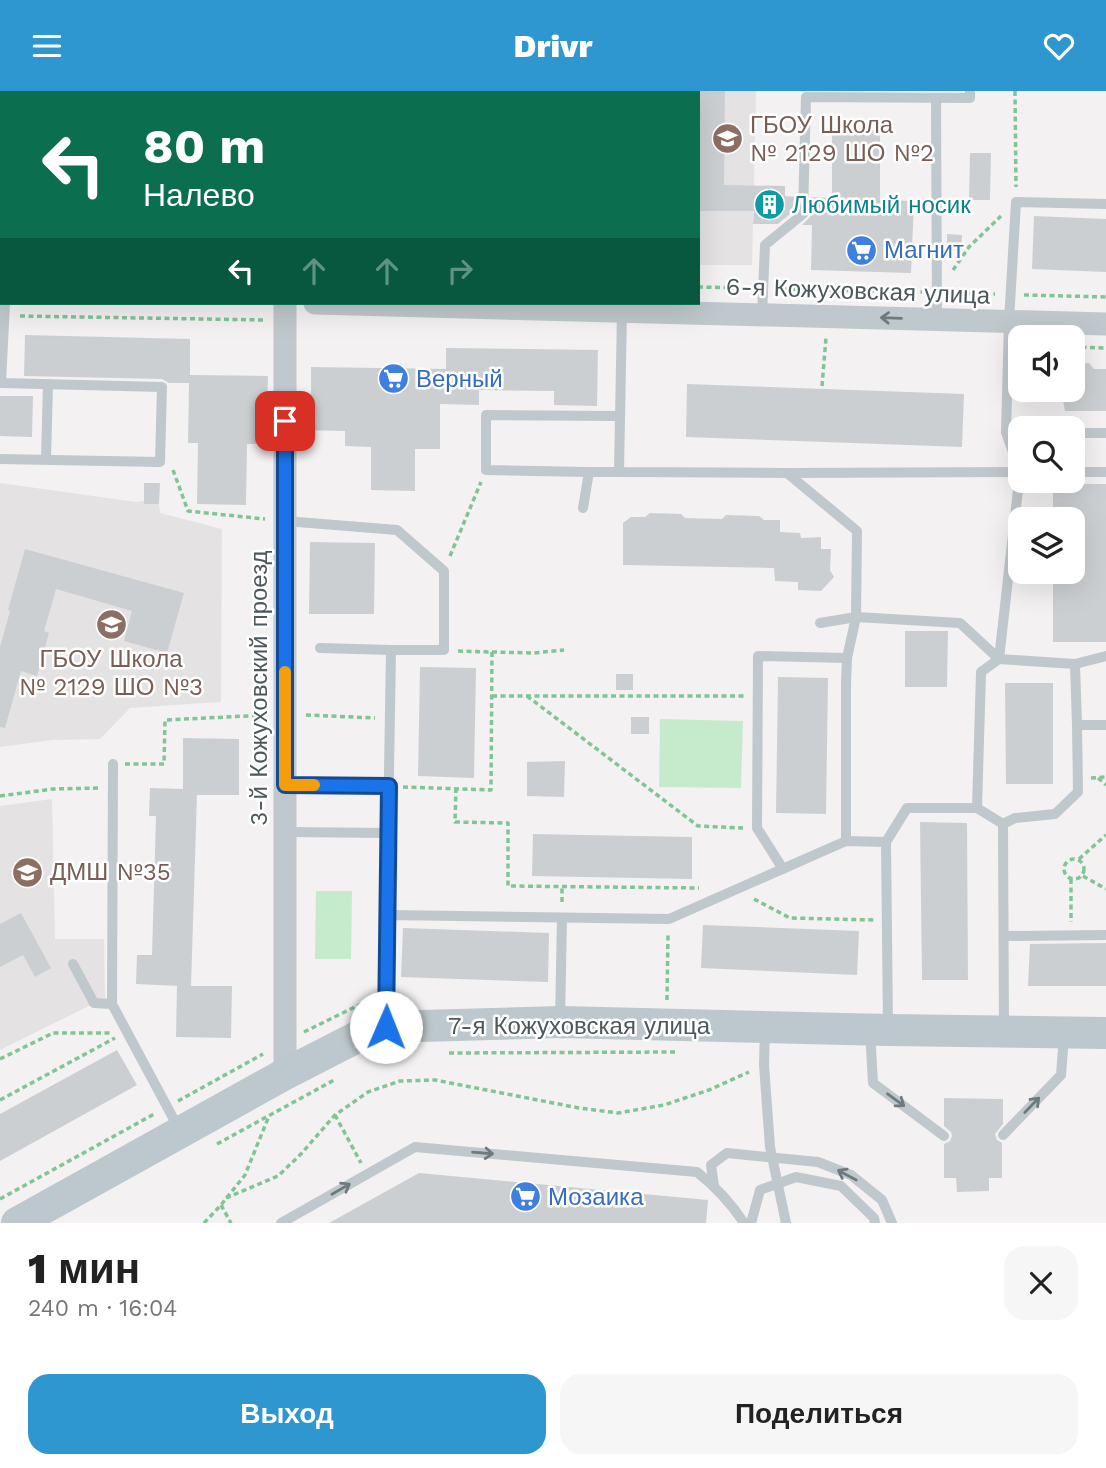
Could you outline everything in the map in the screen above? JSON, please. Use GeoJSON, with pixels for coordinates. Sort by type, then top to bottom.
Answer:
{"type":"FeatureCollection","features":[{"type":"Feature","properties":{"kind":"street","name":"3-й Кожуховский проезд"},"geometry":{"type":"LineString","coordinates":[[285,305],[285,1074]]}},
{"type":"Feature","properties":{"kind":"street","name":"6-я Кожуховская улица"},"geometry":{"type":"LineString","coordinates":[[392,305],[1106,324]]}},
{"type":"Feature","properties":{"kind":"street","name":"7-я Кожуховская улица"},"geometry":{"type":"LineString","coordinates":[[17,1223],[285,1074],[365,1033],[386,1027],[560,1022],[1106,1033]]}},
{"type":"Feature","properties":{"kind":"lane"},"geometry":{"type":"LineString","coordinates":[[762,315],[765,246],[803,214],[806,97],[970,98],[970,91]]}},
{"type":"Feature","properties":{"kind":"lane"},"geometry":{"type":"LineString","coordinates":[[936,98],[937,320]]}},
{"type":"Feature","properties":{"kind":"lane"},"geometry":{"type":"LineString","coordinates":[[1008,438],[1009,321],[1016,202],[1106,204]]}},
{"type":"Feature","properties":{"kind":"lane"},"geometry":{"type":"LineString","coordinates":[[0,459],[160,462],[161,438],[162,387],[1,383],[5,305]]}},
{"type":"Feature","properties":{"kind":"lane"},"geometry":{"type":"LineString","coordinates":[[619,472],[622,311]]}},
{"type":"Feature","properties":{"kind":"lane"},"geometry":{"type":"LineString","coordinates":[[46,459],[48,384]]}},
{"type":"Feature","properties":{"kind":"lane"},"geometry":{"type":"LineString","coordinates":[[620,416],[486,415],[486,470],[1008,472]]}},
{"type":"Feature","properties":{"kind":"lane"},"geometry":{"type":"LineString","coordinates":[[1085,433],[1106,433]]}},
{"type":"Feature","properties":{"kind":"lane"},"geometry":{"type":"LineString","coordinates":[[583,509],[589,472]]}},
{"type":"Feature","properties":{"kind":"lane"},"geometry":{"type":"LineString","coordinates":[[1085,472],[1106,472]]}},
{"type":"Feature","properties":{"kind":"lane"},"geometry":{"type":"LineString","coordinates":[[787,473],[857,531],[856,617],[847,658],[846,683],[846,841]]}},
{"type":"Feature","properties":{"kind":"lane"},"geometry":{"type":"LineString","coordinates":[[977,808],[981,672],[999,659],[1018,493]]}},
{"type":"Feature","properties":{"kind":"lane"},"geometry":{"type":"LineString","coordinates":[[285,521],[397,530],[444,571],[444,650],[320,648]]}},
{"type":"Feature","properties":{"kind":"lane"},"geometry":{"type":"LineString","coordinates":[[820,623],[856,617],[960,623],[999,659],[1075,664],[1106,656]]}},
{"type":"Feature","properties":{"kind":"lane"},"geometry":{"type":"LineString","coordinates":[[386,1027],[391,650]]}},
{"type":"Feature","properties":{"kind":"lane"},"geometry":{"type":"LineString","coordinates":[[783,869],[757,828],[758,656],[847,658]]}},
{"type":"Feature","properties":{"kind":"lane"},"geometry":{"type":"LineString","coordinates":[[1003,824],[1015,818],[1055,814],[1078,792],[1075,664]]}},
{"type":"Feature","properties":{"kind":"lane"},"geometry":{"type":"LineString","coordinates":[[1077,725],[1106,725]]}},
{"type":"Feature","properties":{"kind":"lane"},"geometry":{"type":"LineString","coordinates":[[113,764],[112,1003],[181,1131]]}},
{"type":"Feature","properties":{"kind":"lane"},"geometry":{"type":"LineString","coordinates":[[285,785],[389,786]]}},
{"type":"Feature","properties":{"kind":"lane"},"geometry":{"type":"LineString","coordinates":[[944,1136],[873,1083],[887,920],[886,842],[907,808],[977,808],[1003,824]]}},
{"type":"Feature","properties":{"kind":"lane"},"geometry":{"type":"LineString","coordinates":[[1003,824],[1004,1032]]}},
{"type":"Feature","properties":{"kind":"lane"},"geometry":{"type":"LineString","coordinates":[[285,832],[388,833]]}},
{"type":"Feature","properties":{"kind":"lane"},"geometry":{"type":"LineString","coordinates":[[388,915],[669,919],[846,841],[886,842]]}},
{"type":"Feature","properties":{"kind":"lane"},"geometry":{"type":"LineString","coordinates":[[560,1022],[562,918]]}},
{"type":"Feature","properties":{"kind":"lane"},"geometry":{"type":"LineString","coordinates":[[1004,936],[1106,935]]}},
{"type":"Feature","properties":{"kind":"lane"},"geometry":{"type":"LineString","coordinates":[[73,964],[94,1003],[112,1003]]}},
{"type":"Feature","properties":{"kind":"lane"},"geometry":{"type":"LineString","coordinates":[[765,1027],[764,1065],[770,1147],[786,1223]]}},
{"type":"Feature","properties":{"kind":"lane"},"geometry":{"type":"LineString","coordinates":[[1003,1135],[1061,1075],[1065,1033]]}},
{"type":"Feature","properties":{"kind":"lane"},"geometry":{"type":"LineString","coordinates":[[281,1223],[415,1147],[697,1172],[715,1186],[744,1223]]}},
{"type":"Feature","properties":{"kind":"lane"},"geometry":{"type":"LineString","coordinates":[[715,1186],[711,1165],[727,1153],[818,1162],[851,1175],[882,1200],[892,1223]]}},
{"type":"Feature","properties":{"kind":"lane"},"geometry":{"type":"LineString","coordinates":[[751,1223],[760,1190],[796,1177],[841,1187],[874,1218],[875,1223]]}},
{"type":"Feature","properties":{"kind":"path"},"geometry":{"type":"LineString","coordinates":[[937,293],[969,247],[1016,202],[1015,91]]}},
{"type":"Feature","properties":{"kind":"path"},"geometry":{"type":"LineString","coordinates":[[700,287],[1106,297]]}},
{"type":"Feature","properties":{"kind":"path"},"geometry":{"type":"LineString","coordinates":[[822,386],[826,338]]}},
{"type":"Feature","properties":{"kind":"path"},"geometry":{"type":"LineString","coordinates":[[1085,347],[1106,348]]}},
{"type":"Feature","properties":{"kind":"path"},"geometry":{"type":"LineString","coordinates":[[161,438],[188,511],[285,521]]}},
{"type":"Feature","properties":{"kind":"path"},"geometry":{"type":"LineString","coordinates":[[444,571],[486,470]]}},
{"type":"Feature","properties":{"kind":"path"},"geometry":{"type":"LineString","coordinates":[[444,650],[534,653],[564,650]]}},
{"type":"Feature","properties":{"kind":"path"},"geometry":{"type":"LineString","coordinates":[[389,786],[491,790],[492,652]]}},
{"type":"Feature","properties":{"kind":"path"},"geometry":{"type":"LineString","coordinates":[[492,696],[758,697]]}},
{"type":"Feature","properties":{"kind":"path"},"geometry":{"type":"LineString","coordinates":[[527,696],[698,826],[757,828]]}},
{"type":"Feature","properties":{"kind":"path"},"geometry":{"type":"LineString","coordinates":[[113,764],[164,764],[165,720],[285,715],[390,718]]}},
{"type":"Feature","properties":{"kind":"path"},"geometry":{"type":"LineString","coordinates":[[1106,777],[1098,778],[1106,785]]}},
{"type":"Feature","properties":{"kind":"path"},"geometry":{"type":"LineString","coordinates":[[0,796],[53,789],[113,788]]}},
{"type":"Feature","properties":{"kind":"path"},"geometry":{"type":"LineString","coordinates":[[456,788],[456,822],[508,823],[508,887],[734,889],[790,918],[887,920]]}},
{"type":"Feature","properties":{"kind":"path"},"geometry":{"type":"LineString","coordinates":[[1079,859],[1106,835]]}},
{"type":"Feature","properties":{"kind":"path"},"geometry":{"type":"LineString","coordinates":[[1071,879],[1064,868],[1066,861],[1073,858],[1084,864],[1083,876]]}},
{"type":"Feature","properties":{"kind":"path"},"geometry":{"type":"LineString","coordinates":[[1071,879],[1083,876],[1106,889]]}},
{"type":"Feature","properties":{"kind":"path"},"geometry":{"type":"LineString","coordinates":[[1071,879],[1072,936]]}},
{"type":"Feature","properties":{"kind":"path"},"geometry":{"type":"LineString","coordinates":[[667,1005],[669,919]]}},
{"type":"Feature","properties":{"kind":"path"},"geometry":{"type":"LineString","coordinates":[[0,1059],[53,1033],[126,1033]]}},
{"type":"Feature","properties":{"kind":"path"},"geometry":{"type":"LineString","coordinates":[[0,1100],[126,1033]]}},
{"type":"Feature","properties":{"kind":"path"},"geometry":{"type":"LineString","coordinates":[[438,1053],[682,1052]]}},
{"type":"Feature","properties":{"kind":"path"},"geometry":{"type":"LineString","coordinates":[[211,1147],[338,1078]]}},
{"type":"Feature","properties":{"kind":"path"},"geometry":{"type":"LineString","coordinates":[[226,1198],[278,1176],[335,1115],[368,1092],[400,1081],[435,1080],[579,1108],[618,1112],[664,1105],[709,1090]]}},
{"type":"Feature","properties":{"kind":"path"},"geometry":{"type":"LineString","coordinates":[[204,1223],[245,1175],[269,1115]]}},
{"type":"Feature","properties":{"kind":"path"},"geometry":{"type":"LineString","coordinates":[[335,1115],[358,1158]]}},
{"type":"Feature","properties":{"kind":"path"},"geometry":{"type":"LineString","coordinates":[[221,1205],[230,1223]]}},
{"type":"Feature","properties":{"kind":"shaded area","name":"ГБОУ Школа № 2129 ШО №2"},"geometry":{"type":"Polygon","coordinates":[[[700,91],[756,91],[752,265],[700,265],[700,91]]]}},
{"type":"Feature","properties":{"kind":"shaded area","name":"ГБОУ Школа № 2129 ШО №3"},"geometry":{"type":"Polygon","coordinates":[[[0,483],[159,504],[160,513],[222,529],[221,702],[130,708],[100,739],[52,740],[0,747],[0,483]]]}},
{"type":"Feature","properties":{"kind":"shaded area","name":"ДМШ №35"},"geometry":{"type":"Polygon","coordinates":[[[52,799],[55,939],[104,939],[105,998],[0,1050],[0,806],[52,799]]]}},
{"type":"Feature","properties":{"kind":"green space"},"geometry":{"type":"Polygon","coordinates":[[[660,719],[743,721],[741,788],[659,787],[660,719]]]}},
{"type":"Feature","properties":{"kind":"green space"},"geometry":{"type":"Polygon","coordinates":[[[316,891],[352,891],[351,959],[315,959],[316,891]]]}},
{"type":"Feature","properties":{"kind":"building"},"geometry":{"type":"Polygon","coordinates":[[[700,91],[725,91],[724,185],[785,186],[785,196],[796,197],[795,210],[778,224],[753,224],[754,211],[700,211],[700,91]]]}},
{"type":"Feature","properties":{"kind":"building"},"geometry":{"type":"Polygon","coordinates":[[[832,130],[880,130],[880,200],[914,201],[911,273],[811,270],[812,225],[802,225],[810,217],[811,197],[832,198],[832,130]]]}},
{"type":"Feature","properties":{"kind":"building"},"geometry":{"type":"Polygon","coordinates":[[[970,153],[991,153],[990,200],[969,200],[970,153]]]}},
{"type":"Feature","properties":{"kind":"building"},"geometry":{"type":"Polygon","coordinates":[[[1034,216],[1106,219],[1106,272],[1032,269],[1034,216]]]}},
{"type":"Feature","properties":{"kind":"building"},"geometry":{"type":"Polygon","coordinates":[[[947,234],[962,235],[961,250],[947,250],[947,234]]]}},
{"type":"Feature","properties":{"kind":"building"},"geometry":{"type":"Polygon","coordinates":[[[25,335],[190,339],[190,375],[268,376],[266,444],[247,444],[246,505],[197,504],[198,443],[188,443],[189,383],[169,383],[162,379],[24,376],[25,335]]]}},
{"type":"Feature","properties":{"kind":"building"},"geometry":{"type":"Polygon","coordinates":[[[446,348],[598,350],[597,406],[554,405],[554,391],[479,390],[479,405],[440,404],[440,449],[415,449],[415,491],[371,490],[371,447],[345,446],[345,431],[299,430],[299,394],[311,395],[311,367],[446,369],[446,348]]]}},
{"type":"Feature","properties":{"kind":"building"},"geometry":{"type":"Polygon","coordinates":[[[1085,363],[1089,363],[1094,369],[1106,369],[1106,411],[1065,411],[1063,402],[1085,402],[1085,363]]]}},
{"type":"Feature","properties":{"kind":"building"},"geometry":{"type":"Polygon","coordinates":[[[687,384],[964,394],[962,447],[686,437],[687,384]]]}},
{"type":"Feature","properties":{"kind":"building"},"geometry":{"type":"Polygon","coordinates":[[[0,396],[33,396],[32,437],[0,436],[0,396]]]}},
{"type":"Feature","properties":{"kind":"building"},"geometry":{"type":"Polygon","coordinates":[[[144,483],[160,483],[159,504],[144,504],[144,483]]]}},
{"type":"Feature","properties":{"kind":"building"},"geometry":{"type":"Polygon","coordinates":[[[1085,484],[1106,484],[1106,642],[1053,642],[1053,584],[1085,584],[1085,507],[1053,507],[1053,493],[1085,493],[1085,484]]]}},
{"type":"Feature","properties":{"kind":"building"},"geometry":{"type":"Polygon","coordinates":[[[650,513],[681,514],[685,518],[722,519],[726,515],[780,520],[780,532],[800,533],[801,538],[821,537],[821,549],[831,549],[830,570],[834,577],[821,591],[798,590],[798,582],[775,581],[774,568],[623,565],[623,523],[631,517],[645,517],[650,513]]]}},
{"type":"Feature","properties":{"kind":"building"},"geometry":{"type":"Polygon","coordinates":[[[310,542],[375,543],[374,614],[309,614],[310,542]]]}},
{"type":"Feature","properties":{"kind":"building"},"geometry":{"type":"Polygon","coordinates":[[[25,549],[184,593],[167,653],[124,641],[132,611],[56,589],[44,631],[49,633],[37,676],[21,671],[5,728],[0,727],[0,647],[25,549]]]}},
{"type":"Feature","properties":{"kind":"building"},"geometry":{"type":"Polygon","coordinates":[[[905,631],[948,631],[947,687],[905,687],[905,631]]]}},
{"type":"Feature","properties":{"kind":"building"},"geometry":{"type":"Polygon","coordinates":[[[420,667],[476,668],[474,778],[418,776],[420,667]]]}},
{"type":"Feature","properties":{"kind":"building"},"geometry":{"type":"Polygon","coordinates":[[[616,674],[633,674],[633,690],[616,690],[616,674]]]}},
{"type":"Feature","properties":{"kind":"building"},"geometry":{"type":"Polygon","coordinates":[[[778,677],[828,678],[826,814],[776,813],[778,677]]]}},
{"type":"Feature","properties":{"kind":"building"},"geometry":{"type":"Polygon","coordinates":[[[1005,683],[1053,683],[1053,784],[1006,784],[1005,683]]]}},
{"type":"Feature","properties":{"kind":"building"},"geometry":{"type":"Polygon","coordinates":[[[631,717],[649,717],[649,734],[631,734],[631,717]]]}},
{"type":"Feature","properties":{"kind":"building"},"geometry":{"type":"Polygon","coordinates":[[[183,738],[239,739],[239,795],[197,795],[191,986],[232,986],[231,1038],[176,1037],[177,986],[180,986],[136,984],[137,955],[152,955],[156,816],[149,816],[150,788],[183,789],[183,738]]]}},
{"type":"Feature","properties":{"kind":"building"},"geometry":{"type":"Polygon","coordinates":[[[565,761],[564,797],[527,796],[527,762],[565,761]]]}},
{"type":"Feature","properties":{"kind":"building"},"geometry":{"type":"Polygon","coordinates":[[[920,822],[967,823],[968,980],[922,980],[920,822]]]}},
{"type":"Feature","properties":{"kind":"building"},"geometry":{"type":"Polygon","coordinates":[[[533,834],[692,837],[692,879],[532,876],[533,834]]]}},
{"type":"Feature","properties":{"kind":"building"},"geometry":{"type":"Polygon","coordinates":[[[21,913],[51,968],[35,977],[23,955],[0,967],[0,924],[21,913]]]}},
{"type":"Feature","properties":{"kind":"building"},"geometry":{"type":"Polygon","coordinates":[[[703,925],[859,931],[857,975],[701,968],[703,925]]]}},
{"type":"Feature","properties":{"kind":"building"},"geometry":{"type":"Polygon","coordinates":[[[403,928],[549,933],[548,982],[401,977],[403,928]]]}},
{"type":"Feature","properties":{"kind":"building"},"geometry":{"type":"Polygon","coordinates":[[[1106,943],[1106,986],[1028,986],[1030,944],[1106,943]]]}},
{"type":"Feature","properties":{"kind":"building"},"geometry":{"type":"Polygon","coordinates":[[[117,1050],[137,1085],[0,1161],[0,1114],[117,1050]]]}},
{"type":"Feature","properties":{"kind":"building"},"geometry":{"type":"Polygon","coordinates":[[[944,1098],[1003,1099],[1003,1124],[995,1134],[997,1140],[1002,1143],[1002,1178],[989,1178],[989,1191],[957,1192],[956,1178],[944,1178],[944,1144],[950,1141],[952,1136],[944,1126],[944,1098]]]}},
{"type":"Feature","properties":{"kind":"building","name":"Мозаика"},"geometry":{"type":"Polygon","coordinates":[[[419,1173],[708,1200],[706,1223],[329,1223],[419,1173]]]}},
{"type":"Feature","properties":{"kind":"slow traffic"},"geometry":{"type":"LineString","coordinates":[[285,672],[285,785],[314,785]]}},
{"type":"Feature","properties":{"kind":"place","name":"ГБОУ Школа № 2129 ШО №2"},"geometry":{"type":"Point","coordinates":[727,139]}},
{"type":"Feature","properties":{"kind":"place","name":"Любимый носик"},"geometry":{"type":"Point","coordinates":[769,205]}},
{"type":"Feature","properties":{"kind":"place","name":"Магнит"},"geometry":{"type":"Point","coordinates":[861,250]}},
{"type":"Feature","properties":{"kind":"place","name":"Верный"},"geometry":{"type":"Point","coordinates":[393,379]}},
{"type":"Feature","properties":{"kind":"place","name":"ГБОУ Школа № 2129 ШО №3"},"geometry":{"type":"Point","coordinates":[111,625]}},
{"type":"Feature","properties":{"kind":"place","name":"ДМШ №35"},"geometry":{"type":"Point","coordinates":[27,872]}},
{"type":"Feature","properties":{"kind":"place","name":"Мозаика"},"geometry":{"type":"Point","coordinates":[525,1197]}},
{"type":"Feature","properties":{"kind":"route"},"geometry":{"type":"LineString","coordinates":[[285,421],[285,785],[389,786],[386,1027]]}}]}
